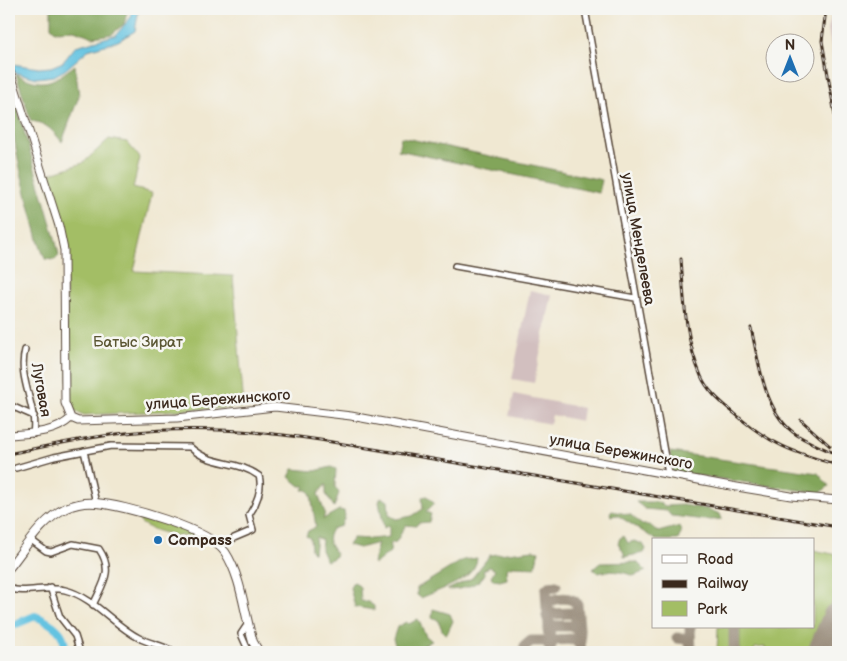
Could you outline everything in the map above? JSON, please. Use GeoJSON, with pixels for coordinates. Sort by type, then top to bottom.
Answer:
{"type":"FeatureCollection","features":[{"type":"Feature","properties":{"kind":"main road"},"geometry":{"type":"LineString","coordinates":[[9,68],[64,250],[65,403],[71,418],[64,425],[43,433],[9,435]]}},
{"type":"Feature","properties":{"kind":"main road","name":"улица Бережинского"},"geometry":{"type":"LineString","coordinates":[[71,418],[78,421],[177,418],[275,407],[297,408],[781,495],[838,500]]}},
{"type":"Feature","properties":{"kind":"main road"},"geometry":{"type":"LineString","coordinates":[[9,568],[58,513],[74,505],[96,503],[189,527],[206,535],[221,547],[234,570],[247,625],[259,652]]}},
{"type":"Feature","properties":{"kind":"street","name":"улица Менделеева"},"geometry":{"type":"LineString","coordinates":[[585,9],[635,298],[668,474]]}},
{"type":"Feature","properties":{"kind":"street"},"geometry":{"type":"LineString","coordinates":[[455,266],[635,298]]}},
{"type":"Feature","properties":{"kind":"street","name":"Луговая"},"geometry":{"type":"LineString","coordinates":[[25,350],[23,362],[26,389],[35,417],[33,434]]}},
{"type":"Feature","properties":{"kind":"street"},"geometry":{"type":"LineString","coordinates":[[9,404],[35,417]]}},
{"type":"Feature","properties":{"kind":"street"},"geometry":{"type":"LineString","coordinates":[[16,468],[111,446],[187,446],[208,460],[227,462],[259,476],[260,487],[254,508],[249,515],[253,530],[234,538],[221,547]]}},
{"type":"Feature","properties":{"kind":"street"},"geometry":{"type":"LineString","coordinates":[[84,451],[96,503]]}},
{"type":"Feature","properties":{"kind":"street"},"geometry":{"type":"LineString","coordinates":[[32,540],[46,551],[51,552],[73,544],[99,549],[106,559],[107,576],[93,605]]}},
{"type":"Feature","properties":{"kind":"street"},"geometry":{"type":"LineString","coordinates":[[50,587],[60,617],[75,636],[80,652]]}},
{"type":"Feature","properties":{"kind":"street"},"geometry":{"type":"LineString","coordinates":[[9,588],[18,591],[50,587],[68,590],[93,605],[139,638],[166,647],[174,652]]}},
{"type":"Feature","properties":{"kind":"street"},"geometry":{"type":"LineString","coordinates":[[247,625],[241,634],[249,652]]}},
{"type":"Feature","properties":{"kind":"shaded area"},"geometry":{"type":"Polygon","coordinates":[[[833,9],[838,9],[838,85],[828,29],[833,9]]]}},
{"type":"Feature","properties":{"kind":"shaded area"},"geometry":{"type":"Polygon","coordinates":[[[530,290],[552,295],[534,383],[512,379],[530,290]]]}},
{"type":"Feature","properties":{"kind":"shaded area"},"geometry":{"type":"Polygon","coordinates":[[[514,394],[583,408],[581,421],[552,415],[550,424],[509,416],[514,394]]]}},
{"type":"Feature","properties":{"kind":"green space"},"geometry":{"type":"Polygon","coordinates":[[[51,9],[124,9],[127,13],[124,24],[112,34],[93,37],[74,30],[55,31],[51,27],[51,9]]]}},
{"type":"Feature","properties":{"kind":"green space"},"geometry":{"type":"Polygon","coordinates":[[[75,65],[79,96],[62,142],[45,126],[31,121],[16,74],[33,81],[47,82],[60,76],[75,65]]]}},
{"type":"Feature","properties":{"kind":"green space"},"geometry":{"type":"Polygon","coordinates":[[[9,79],[55,238],[59,255],[55,260],[45,259],[28,203],[15,142],[9,79]]]}},
{"type":"Feature","properties":{"kind":"green space"},"geometry":{"type":"Polygon","coordinates":[[[401,137],[602,180],[599,193],[398,150],[401,137]]]}},
{"type":"Feature","properties":{"kind":"green space","name":"Батыс Зират"},"geometry":{"type":"Polygon","coordinates":[[[109,139],[127,142],[140,158],[133,188],[152,193],[134,271],[233,276],[244,407],[84,415],[69,408],[65,241],[45,175],[83,163],[109,139]]]}},
{"type":"Feature","properties":{"kind":"green space"},"geometry":{"type":"Polygon","coordinates":[[[670,452],[818,473],[829,486],[820,493],[672,472],[670,452]]]}},
{"type":"Feature","properties":{"kind":"green space"},"geometry":{"type":"Polygon","coordinates":[[[331,467],[336,469],[335,487],[339,493],[334,507],[326,494],[326,484],[318,494],[325,513],[323,519],[339,510],[344,511],[345,516],[341,526],[332,529],[330,533],[329,542],[336,554],[334,558],[326,561],[321,550],[322,540],[316,537],[314,553],[311,550],[310,538],[306,536],[308,531],[316,527],[311,495],[308,490],[303,490],[305,486],[300,486],[289,477],[293,469],[315,471],[331,467]]]}},
{"type":"Feature","properties":{"kind":"green space"},"geometry":{"type":"Polygon","coordinates":[[[427,496],[434,503],[426,512],[431,514],[429,522],[418,523],[416,526],[406,525],[396,542],[391,543],[390,552],[375,564],[373,563],[378,543],[359,548],[348,545],[353,538],[389,537],[389,525],[384,528],[379,502],[381,497],[388,501],[389,515],[396,519],[412,516],[423,509],[422,497],[427,496]]]}},
{"type":"Feature","properties":{"kind":"green space"},"geometry":{"type":"Polygon","coordinates":[[[636,502],[657,502],[665,506],[683,505],[707,509],[720,514],[722,519],[703,520],[671,516],[667,511],[645,509],[636,502]]]}},
{"type":"Feature","properties":{"kind":"green space"},"geometry":{"type":"Polygon","coordinates":[[[612,511],[631,515],[642,525],[650,525],[658,532],[680,526],[681,533],[679,538],[653,538],[617,515],[611,516],[610,513],[612,511]]]}},
{"type":"Feature","properties":{"kind":"green space"},"geometry":{"type":"Polygon","coordinates":[[[140,517],[182,529],[199,537],[177,535],[152,529],[140,522],[140,517]]]}},
{"type":"Feature","properties":{"kind":"green space"},"geometry":{"type":"Polygon","coordinates":[[[624,536],[628,543],[634,541],[643,544],[646,549],[644,553],[624,557],[624,553],[618,543],[620,538],[624,536]]]}},
{"type":"Feature","properties":{"kind":"green space"},"geometry":{"type":"Polygon","coordinates":[[[814,550],[838,555],[838,589],[810,652],[766,652],[765,647],[755,648],[754,652],[740,652],[740,628],[814,628],[814,550]]]}},
{"type":"Feature","properties":{"kind":"green space"},"geometry":{"type":"Polygon","coordinates":[[[539,551],[535,567],[513,566],[506,569],[507,579],[500,581],[493,580],[491,576],[495,570],[490,567],[483,570],[485,574],[478,582],[463,588],[447,590],[472,578],[490,555],[539,551]]]}},
{"type":"Feature","properties":{"kind":"green space"},"geometry":{"type":"Polygon","coordinates":[[[477,558],[475,566],[470,572],[455,583],[421,598],[417,595],[417,588],[463,560],[477,558]]]}},
{"type":"Feature","properties":{"kind":"green space"},"geometry":{"type":"Polygon","coordinates":[[[637,562],[646,571],[633,576],[616,572],[598,573],[593,569],[600,563],[637,562]]]}},
{"type":"Feature","properties":{"kind":"green space"},"geometry":{"type":"Polygon","coordinates":[[[355,582],[360,587],[361,601],[368,602],[374,606],[374,610],[355,607],[350,588],[352,583],[355,582]]]}},
{"type":"Feature","properties":{"kind":"green space"},"geometry":{"type":"Polygon","coordinates":[[[433,609],[450,614],[453,621],[447,634],[443,632],[438,620],[432,617],[433,609]]]}},
{"type":"Feature","properties":{"kind":"green space"},"geometry":{"type":"Polygon","coordinates":[[[418,619],[426,636],[432,641],[410,652],[394,652],[396,647],[393,639],[397,627],[418,619]]]}},
{"type":"Feature","properties":{"kind":"green space"},"geometry":{"type":"Polygon","coordinates":[[[718,628],[730,628],[730,652],[717,652],[718,628]]]}},
{"type":"Feature","properties":{"kind":"water"},"geometry":{"type":"Polygon","coordinates":[[[130,9],[139,9],[135,31],[118,41],[88,50],[65,70],[54,76],[37,78],[9,71],[9,65],[12,64],[39,68],[51,67],[63,62],[76,46],[116,35],[132,16],[130,9]]]}},
{"type":"Feature","properties":{"kind":"waterway"},"geometry":{"type":"LineString","coordinates":[[9,627],[35,616],[53,625],[61,634],[64,639],[64,652]]}},
{"type":"Feature","properties":{"kind":"taxiway"},"geometry":{"type":"LineString","coordinates":[[547,609],[546,590],[549,587],[556,586]]}},
{"type":"Feature","properties":{"kind":"taxiway"},"geometry":{"type":"LineString","coordinates":[[550,652],[548,604],[562,598],[574,601],[577,604],[581,652]]}},
{"type":"Feature","properties":{"kind":"taxiway"},"geometry":{"type":"LineString","coordinates":[[547,616],[548,619],[552,614],[572,613],[578,620]]}},
{"type":"Feature","properties":{"kind":"taxiway"},"geometry":{"type":"LineString","coordinates":[[548,631],[549,633],[550,628],[555,626],[573,626],[579,632]]}},
{"type":"Feature","properties":{"kind":"taxiway"},"geometry":{"type":"LineString","coordinates":[[690,628],[691,652]]}},
{"type":"Feature","properties":{"kind":"taxiway"},"geometry":{"type":"LineString","coordinates":[[734,628],[734,652]]}},
{"type":"Feature","properties":{"kind":"taxiway"},"geometry":{"type":"LineString","coordinates":[[677,638],[686,639],[690,643]]}},
{"type":"Feature","properties":{"kind":"taxiway"},"geometry":{"type":"LineString","coordinates":[[524,652],[525,646],[531,641],[546,641],[550,647],[554,640],[574,639],[580,645]]}},
{"type":"Feature","properties":{"kind":"runway"},"geometry":{"type":"LineString","coordinates":[[822,652],[837,617]]}},
{"type":"Feature","properties":{"kind":"railway"},"geometry":{"type":"LineString","coordinates":[[826,9],[822,41],[838,132]]}},
{"type":"Feature","properties":{"kind":"railway"},"geometry":{"type":"LineString","coordinates":[[681,259],[688,333],[696,362],[707,387],[720,401],[759,433],[795,451],[838,465]]}},
{"type":"Feature","properties":{"kind":"railway"},"geometry":{"type":"LineString","coordinates":[[751,328],[760,371],[770,401],[777,414],[786,426],[797,435],[838,455]]}},
{"type":"Feature","properties":{"kind":"railway"},"geometry":{"type":"LineString","coordinates":[[801,420],[830,446]]}},
{"type":"Feature","properties":{"kind":"railway"},"geometry":{"type":"LineString","coordinates":[[9,454],[81,439],[150,431],[223,430],[271,434],[320,440],[838,527]]}},
{"type":"Feature","properties":{"kind":"place","name":"Compass"},"geometry":{"type":"Point","coordinates":[158,540]}}]}
